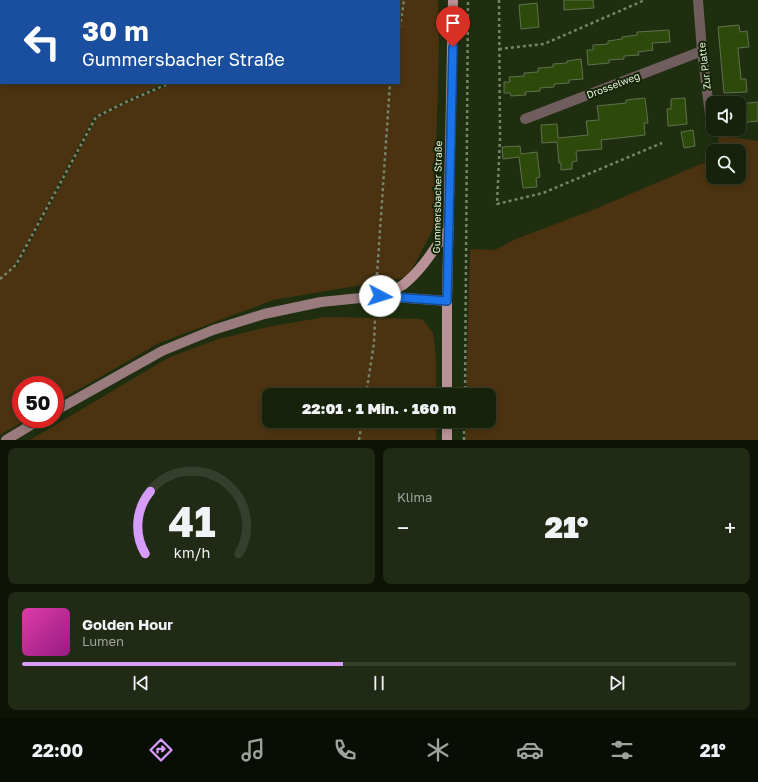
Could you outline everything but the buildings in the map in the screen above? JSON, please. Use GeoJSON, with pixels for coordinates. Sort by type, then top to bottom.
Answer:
{"type":"FeatureCollection","features":[{"type":"Feature","properties":{"kind":"main road","name":"Gummersbacher Straße"},"geometry":{"type":"LineString","coordinates":[[447,388],[447,301],[453,0]]}},
{"type":"Feature","properties":{"kind":"main road"},"geometry":{"type":"LineString","coordinates":[[380,296],[402,286],[412,277],[427,260],[449,228]]}},
{"type":"Feature","properties":{"kind":"main road"},"geometry":{"type":"LineString","coordinates":[[64,406],[162,351],[213,330],[264,314],[321,302],[380,296],[447,301]]}},
{"type":"Feature","properties":{"kind":"main road"},"geometry":{"type":"LineString","coordinates":[[6,440],[26,428]]}},
{"type":"Feature","properties":{"kind":"main road"},"geometry":{"type":"LineString","coordinates":[[447,428],[447,440]]}},
{"type":"Feature","properties":{"kind":"street","name":"Zur Platte"},"geometry":{"type":"LineString","coordinates":[[698,0],[708,96]]}},
{"type":"Feature","properties":{"kind":"street","name":"Drosselweg"},"geometry":{"type":"LineString","coordinates":[[525,119],[702,51]]}},
{"type":"Feature","properties":{"kind":"path"},"geometry":{"type":"LineString","coordinates":[[400,27],[404,0]]}},
{"type":"Feature","properties":{"kind":"path"},"geometry":{"type":"LineString","coordinates":[[465,388],[468,0]]}},
{"type":"Feature","properties":{"kind":"path"},"geometry":{"type":"LineString","coordinates":[[499,0],[500,138],[497,204],[543,193],[662,143]]}},
{"type":"Feature","properties":{"kind":"path"},"geometry":{"type":"LineString","coordinates":[[499,49],[544,44],[644,0]]}},
{"type":"Feature","properties":{"kind":"path"},"geometry":{"type":"LineString","coordinates":[[0,279],[16,265],[96,117],[168,84]]}},
{"type":"Feature","properties":{"kind":"path"},"geometry":{"type":"LineString","coordinates":[[377,275],[390,84]]}},
{"type":"Feature","properties":{"kind":"path"},"geometry":{"type":"LineString","coordinates":[[367,388],[374,343],[375,319]]}},
{"type":"Feature","properties":{"kind":"path"},"geometry":{"type":"LineString","coordinates":[[359,440],[361,428]]}},
{"type":"Feature","properties":{"kind":"path"},"geometry":{"type":"LineString","coordinates":[[464,428],[464,440]]}},
{"type":"Feature","properties":{"kind":"shaded area"},"geometry":{"type":"Polygon","coordinates":[[[400,0],[438,0],[439,45],[434,227],[408,277],[273,300],[159,343],[64,398],[64,376],[12,376],[12,428],[0,435],[0,84],[163,84],[94,117],[13,269],[17,267],[97,118],[126,103],[172,84],[400,84],[400,0]]]}},
{"type":"Feature","properties":{"kind":"shaded area"},"geometry":{"type":"Polygon","coordinates":[[[719,136],[758,141],[758,440],[465,440],[466,428],[496,428],[496,388],[466,388],[470,249],[495,250],[516,239],[595,209],[706,162],[706,184],[746,184],[746,144],[718,144],[719,136]]]}},
{"type":"Feature","properties":{"kind":"shaded area"},"geometry":{"type":"Polygon","coordinates":[[[325,317],[422,319],[433,333],[436,357],[436,388],[262,388],[262,428],[436,428],[436,440],[30,440],[50,428],[64,428],[64,420],[168,358],[218,339],[268,327],[325,317]]]}},
{"type":"Feature","properties":{"kind":"route"},"geometry":{"type":"LineString","coordinates":[[380,296],[447,301],[453,47]]}}]}
